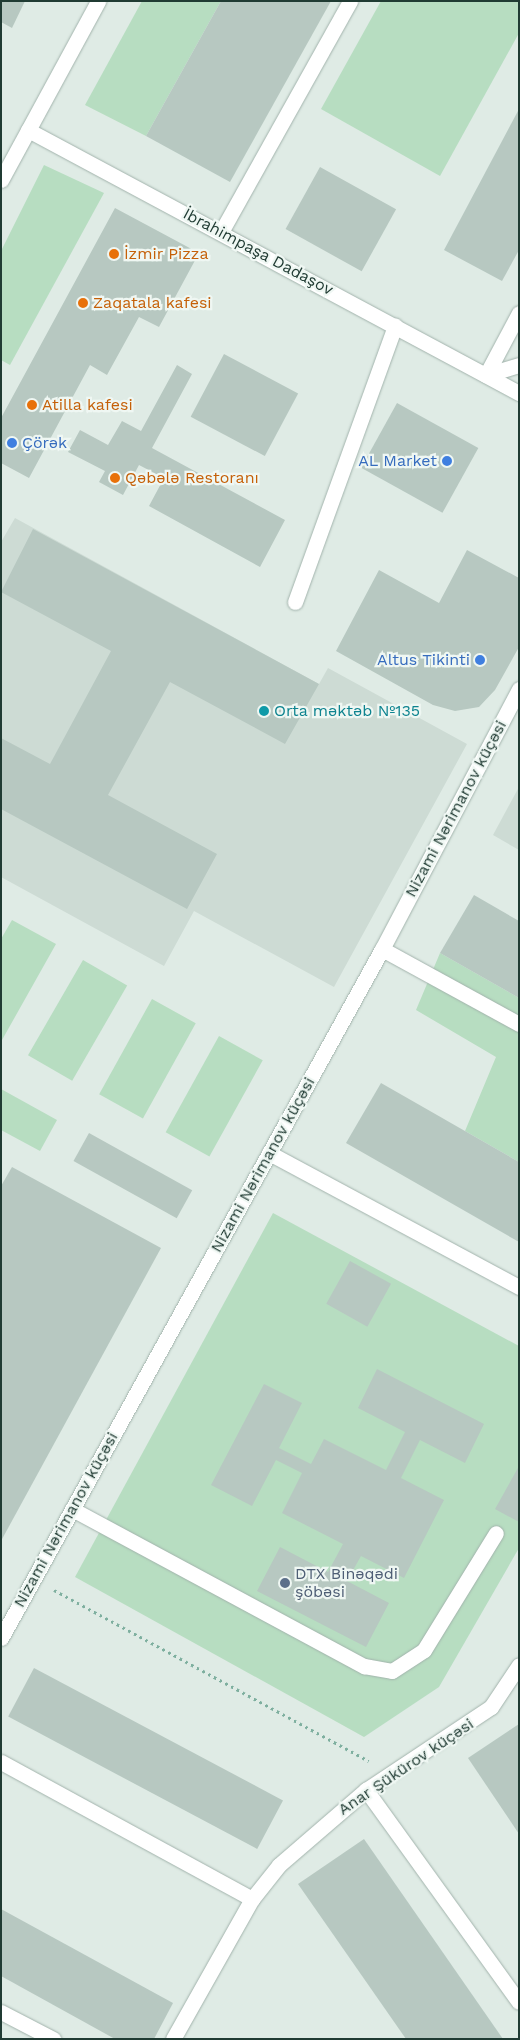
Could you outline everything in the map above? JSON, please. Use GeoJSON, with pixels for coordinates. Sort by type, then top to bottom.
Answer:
{"type":"FeatureCollection","features":[{"type":"Feature","properties":{"kind":"street"},"geometry":{"type":"LineString","coordinates":[[1,180],[98,1]]}},
{"type":"Feature","properties":{"kind":"street"},"geometry":{"type":"LineString","coordinates":[[221,232],[350,1]]}},
{"type":"Feature","properties":{"kind":"street","name":"İbrahimpaşa Dadaşov"},"geometry":{"type":"LineString","coordinates":[[28,130],[519,393]]}},
{"type":"Feature","properties":{"kind":"street"},"geometry":{"type":"LineString","coordinates":[[486,375],[519,313]]}},
{"type":"Feature","properties":{"kind":"street"},"geometry":{"type":"LineString","coordinates":[[295,602],[395,325]]}},
{"type":"Feature","properties":{"kind":"street"},"geometry":{"type":"LineString","coordinates":[[486,375],[519,365]]}},
{"type":"Feature","properties":{"kind":"street","name":"Nizami Nərimanov küçəsi"},"geometry":{"type":"LineString","coordinates":[[1,1638],[382,950],[519,689]]}},
{"type":"Feature","properties":{"kind":"street"},"geometry":{"type":"LineString","coordinates":[[382,950],[519,1024]]}},
{"type":"Feature","properties":{"kind":"street"},"geometry":{"type":"LineString","coordinates":[[270,1153],[519,1287]]}},
{"type":"Feature","properties":{"kind":"street"},"geometry":{"type":"LineString","coordinates":[[72,1509],[364,1666],[392,1671],[424,1650],[496,1533]]}},
{"type":"Feature","properties":{"kind":"street","name":"Anar Şükürov küçəsi"},"geometry":{"type":"LineString","coordinates":[[173,2039],[252,1899],[279,1865],[366,1790],[491,1707],[519,1666]]}},
{"type":"Feature","properties":{"kind":"street"},"geometry":{"type":"LineString","coordinates":[[1,1762],[252,1899]]}},
{"type":"Feature","properties":{"kind":"street"},"geometry":{"type":"LineString","coordinates":[[366,1790],[519,2002]]}},
{"type":"Feature","properties":{"kind":"street"},"geometry":{"type":"LineString","coordinates":[[1,2012],[53,2039]]}},
{"type":"Feature","properties":{"kind":"path"},"geometry":{"type":"LineString","coordinates":[[33,1579],[392,1774]]}},
{"type":"Feature","properties":{"kind":"shaded area"},"geometry":{"type":"Polygon","coordinates":[[[15,518],[319,684],[328,668],[467,744],[334,987],[194,911],[164,966],[1,877],[1,542],[15,518]]]}},
{"type":"Feature","properties":{"kind":"shaded area"},"geometry":{"type":"Polygon","coordinates":[[[519,787],[519,850],[493,835],[519,787]]]}},
{"type":"Feature","properties":{"kind":"green space"},"geometry":{"type":"Polygon","coordinates":[[[142,1],[221,1],[146,136],[85,105],[142,1]]]}},
{"type":"Feature","properties":{"kind":"green space"},"geometry":{"type":"Polygon","coordinates":[[[381,1],[519,1],[519,33],[440,176],[321,109],[381,1]]]}},
{"type":"Feature","properties":{"kind":"green space"},"geometry":{"type":"Polygon","coordinates":[[[44,165],[104,193],[10,365],[1,360],[1,251],[44,165]]]}},
{"type":"Feature","properties":{"kind":"green space"},"geometry":{"type":"Polygon","coordinates":[[[12,920],[56,944],[2,1040],[1,939],[12,920]]]}},
{"type":"Feature","properties":{"kind":"green space"},"geometry":{"type":"Polygon","coordinates":[[[440,953],[519,998],[519,1162],[465,1131],[496,1057],[416,1010],[440,953]]]}},
{"type":"Feature","properties":{"kind":"green space"},"geometry":{"type":"Polygon","coordinates":[[[83,960],[127,986],[72,1081],[28,1055],[83,960]]]}},
{"type":"Feature","properties":{"kind":"green space"},"geometry":{"type":"Polygon","coordinates":[[[152,999],[196,1023],[143,1119],[99,1094],[152,999]]]}},
{"type":"Feature","properties":{"kind":"green space"},"geometry":{"type":"Polygon","coordinates":[[[219,1036],[263,1060],[209,1156],[166,1132],[219,1036]]]}},
{"type":"Feature","properties":{"kind":"green space"},"geometry":{"type":"Polygon","coordinates":[[[1,1089],[57,1120],[40,1151],[1,1130],[1,1089]]]}},
{"type":"Feature","properties":{"kind":"green space"},"geometry":{"type":"Polygon","coordinates":[[[273,1213],[519,1346],[519,1548],[439,1687],[364,1737],[75,1577],[273,1213]]]}},
{"type":"Feature","properties":{"kind":"building"},"geometry":{"type":"Polygon","coordinates":[[[1,1],[25,1],[12,28],[1,22],[1,1]]]}},
{"type":"Feature","properties":{"kind":"building"},"geometry":{"type":"Polygon","coordinates":[[[221,1],[331,1],[230,182],[146,136],[221,1]]]}},
{"type":"Feature","properties":{"kind":"building"},"geometry":{"type":"Polygon","coordinates":[[[519,109],[519,250],[502,281],[444,250],[519,109]]]}},
{"type":"Feature","properties":{"kind":"building"},"geometry":{"type":"Polygon","coordinates":[[[320,167],[396,209],[362,271],[286,229],[320,167]]]}},
{"type":"Feature","properties":{"kind":"building"},"geometry":{"type":"Polygon","coordinates":[[[115,208],[199,253],[159,327],[139,317],[107,375],[90,365],[29,478],[1,463],[1,418],[115,208]]]}},
{"type":"Feature","properties":{"kind":"building"},"geometry":{"type":"Polygon","coordinates":[[[224,354],[298,393],[265,456],[191,417],[224,354]]]}},
{"type":"Feature","properties":{"kind":"building"},"geometry":{"type":"Polygon","coordinates":[[[177,365],[192,374],[152,448],[285,520],[260,567],[149,506],[164,478],[139,465],[123,495],[99,482],[105,471],[68,452],[80,430],[108,445],[122,421],[141,431],[177,365]]]}},
{"type":"Feature","properties":{"kind":"building"},"geometry":{"type":"Polygon","coordinates":[[[397,403],[478,448],[442,513],[361,468],[397,403]]]}},
{"type":"Feature","properties":{"kind":"building","name":"Orta məktəb №135"},"geometry":{"type":"Polygon","coordinates":[[[33,529],[319,684],[285,744],[170,682],[108,795],[217,854],[187,909],[1,809],[1,738],[50,764],[111,651],[1,592],[33,529]]]}},
{"type":"Feature","properties":{"kind":"building"},"geometry":{"type":"Polygon","coordinates":[[[467,550],[519,578],[519,647],[495,690],[479,707],[455,711],[433,705],[336,651],[379,570],[439,603],[467,550]]]}},
{"type":"Feature","properties":{"kind":"building"},"geometry":{"type":"Polygon","coordinates":[[[474,895],[519,921],[519,998],[440,953],[474,895]]]}},
{"type":"Feature","properties":{"kind":"building"},"geometry":{"type":"Polygon","coordinates":[[[381,1083],[519,1162],[519,1242],[346,1143],[381,1083]]]}},
{"type":"Feature","properties":{"kind":"building"},"geometry":{"type":"Polygon","coordinates":[[[89,1133],[192,1190],[177,1218],[73,1161],[89,1133]]]}},
{"type":"Feature","properties":{"kind":"building"},"geometry":{"type":"Polygon","coordinates":[[[12,1167],[161,1248],[1,1541],[1,1186],[12,1167]]]}},
{"type":"Feature","properties":{"kind":"building"},"geometry":{"type":"Polygon","coordinates":[[[350,1261],[391,1284],[367,1327],[326,1304],[350,1261]]]}},
{"type":"Feature","properties":{"kind":"building"},"geometry":{"type":"Polygon","coordinates":[[[377,1369],[484,1424],[465,1463],[420,1440],[401,1478],[444,1500],[404,1578],[361,1556],[347,1581],[389,1603],[366,1647],[257,1591],[280,1547],[328,1572],[343,1544],[282,1513],[302,1473],[276,1460],[252,1506],[211,1485],[264,1384],[302,1403],[279,1448],[311,1464],[324,1439],[386,1470],[405,1432],[358,1408],[377,1369]]]}},
{"type":"Feature","properties":{"kind":"building"},"geometry":{"type":"Polygon","coordinates":[[[519,1466],[519,1522],[495,1509],[519,1466]]]}},
{"type":"Feature","properties":{"kind":"building"},"geometry":{"type":"Polygon","coordinates":[[[34,1668],[283,1800],[257,1849],[8,1717],[34,1668]]]}},
{"type":"Feature","properties":{"kind":"building"},"geometry":{"type":"Polygon","coordinates":[[[519,1724],[519,1834],[468,1758],[519,1724]]]}},
{"type":"Feature","properties":{"kind":"building"},"geometry":{"type":"Polygon","coordinates":[[[364,1839],[503,2039],[406,2039],[298,1884],[364,1839]]]}},
{"type":"Feature","properties":{"kind":"building"},"geometry":{"type":"Polygon","coordinates":[[[1,1909],[173,2003],[154,2039],[115,2039],[1,1976],[1,1909]]]}},
{"type":"Feature","properties":{"kind":"place","name":"İzmir Pizza"},"geometry":{"type":"Point","coordinates":[114,254]}},
{"type":"Feature","properties":{"kind":"place","name":"Zaqatala kafesi"},"geometry":{"type":"Point","coordinates":[83,303]}},
{"type":"Feature","properties":{"kind":"place","name":"Atilla kafesi"},"geometry":{"type":"Point","coordinates":[32,405]}},
{"type":"Feature","properties":{"kind":"place","name":"Çörək"},"geometry":{"type":"Point","coordinates":[12,443]}},
{"type":"Feature","properties":{"kind":"place","name":"AL Market"},"geometry":{"type":"Point","coordinates":[447,461]}},
{"type":"Feature","properties":{"kind":"place","name":"Qəbələ Restoranı"},"geometry":{"type":"Point","coordinates":[115,478]}},
{"type":"Feature","properties":{"kind":"place","name":"Altus Tikinti"},"geometry":{"type":"Point","coordinates":[480,660]}},
{"type":"Feature","properties":{"kind":"place","name":"Orta məktəb №135"},"geometry":{"type":"Point","coordinates":[264,711]}},
{"type":"Feature","properties":{"kind":"place","name":"DTX Binəqədi şöbəsi"},"geometry":{"type":"Point","coordinates":[285,1583]}}]}
